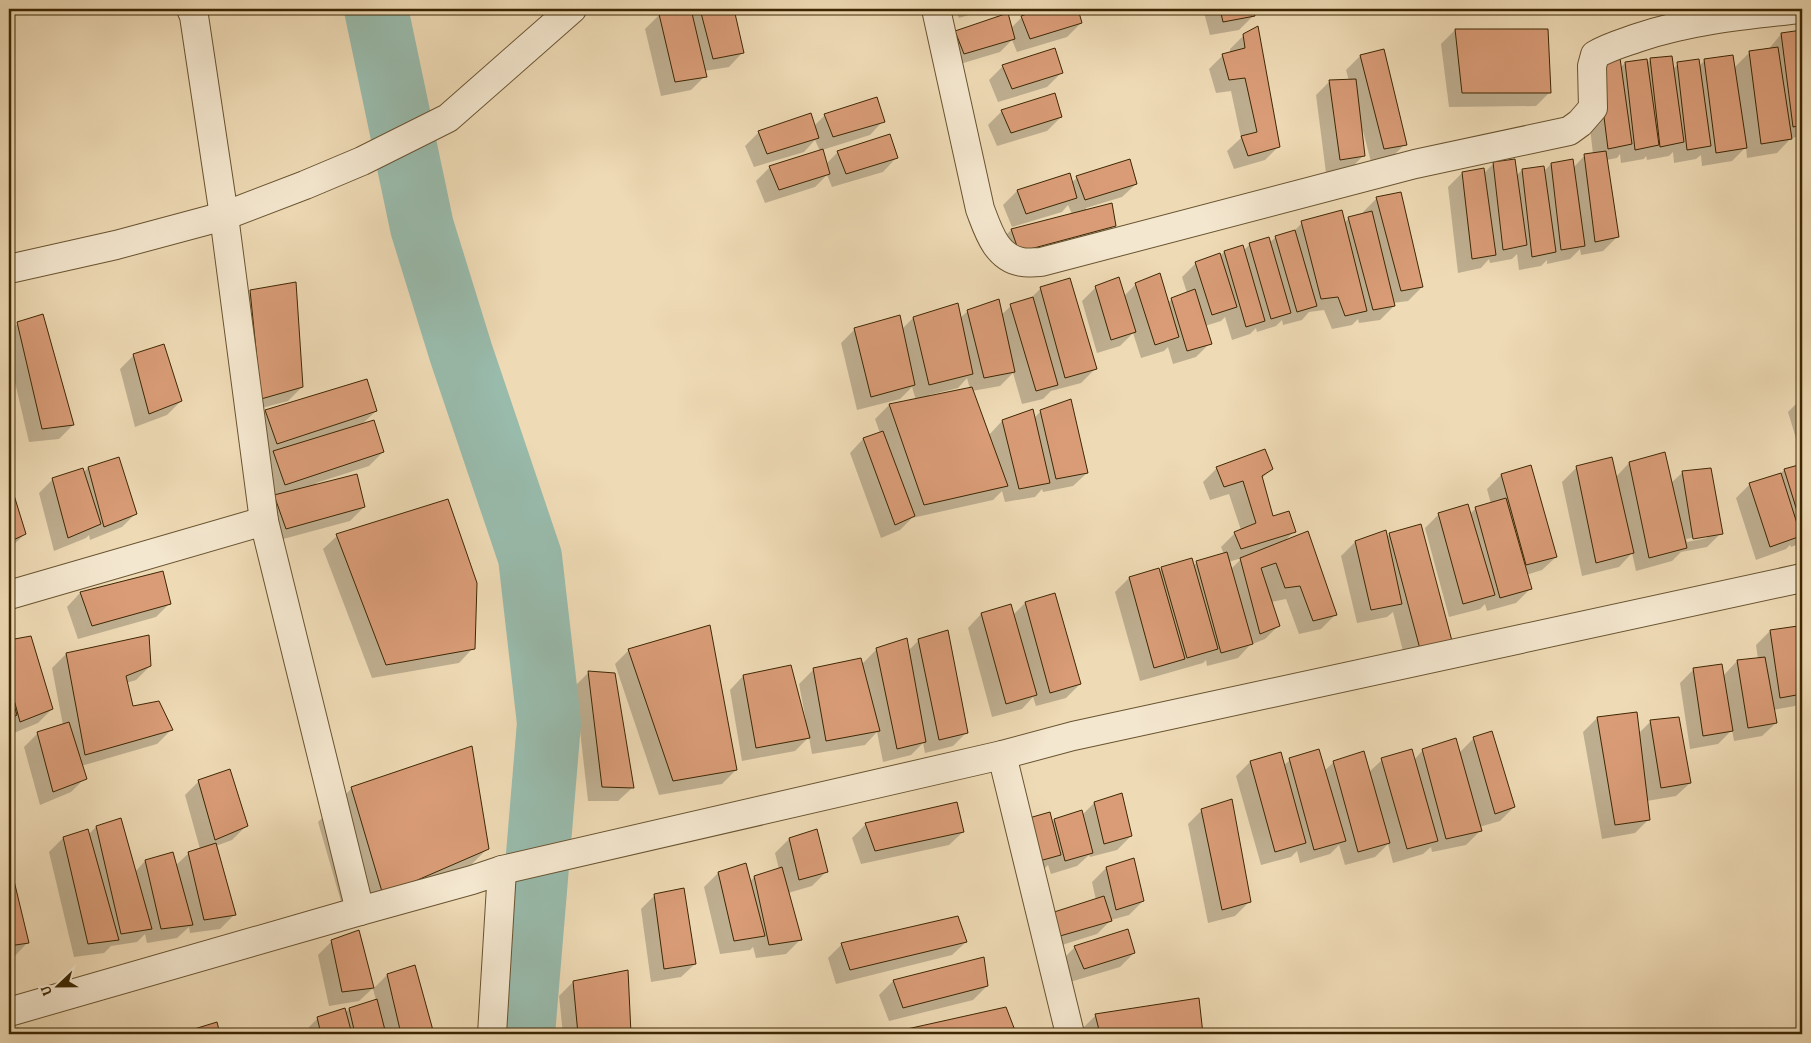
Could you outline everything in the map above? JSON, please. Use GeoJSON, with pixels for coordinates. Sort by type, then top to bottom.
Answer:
{"type":"FeatureCollection","features":[{"type":"Feature","properties":{"kind":"street"},"geometry":{"type":"LineString","coordinates":[[191,9],[196,25],[224,216],[264,521],[360,911]]}},
{"type":"Feature","properties":{"kind":"street"},"geometry":{"type":"LineString","coordinates":[[9,269],[224,216],[305,185],[388,149],[448,118],[572,9]]}},
{"type":"Feature","properties":{"kind":"street"},"geometry":{"type":"LineString","coordinates":[[936,9],[980,209],[991,237],[1003,254],[1020,262],[1041,262],[1272,203],[1414,164],[1569,131],[1580,123],[1593,108],[1592,66],[1595,56],[1605,49],[1664,29],[1724,17],[1800,9]]}},
{"type":"Feature","properties":{"kind":"street"},"geometry":{"type":"LineString","coordinates":[[9,596],[264,521]]}},
{"type":"Feature","properties":{"kind":"street"},"geometry":{"type":"LineString","coordinates":[[9,1012],[472,880],[507,868],[1002,755],[1073,736],[1802,578]]}},
{"type":"Feature","properties":{"kind":"street"},"geometry":{"type":"LineString","coordinates":[[1002,755],[1070,1034]]}},
{"type":"Feature","properties":{"kind":"street"},"geometry":{"type":"LineString","coordinates":[[492,1034],[507,868]]}},
{"type":"Feature","properties":{"kind":"building"},"geometry":{"type":"Polygon","coordinates":[[[674,9],[691,9],[707,77],[675,82],[659,14],[674,9]]]}},
{"type":"Feature","properties":{"kind":"building"},"geometry":{"type":"Polygon","coordinates":[[[700,9],[734,9],[744,53],[713,59],[700,9]]]}},
{"type":"Feature","properties":{"kind":"building"},"geometry":{"type":"Polygon","coordinates":[[[1041,9],[1078,9],[1082,23],[1030,39],[1021,16],[1041,9]]]}},
{"type":"Feature","properties":{"kind":"building"},"geometry":{"type":"Polygon","coordinates":[[[1220,9],[1253,9],[1255,16],[1223,22],[1220,9]]]}},
{"type":"Feature","properties":{"kind":"building"},"geometry":{"type":"Polygon","coordinates":[[[1008,13],[1015,39],[964,54],[955,31],[1008,13]]]}},
{"type":"Feature","properties":{"kind":"building"},"geometry":{"type":"Polygon","coordinates":[[[1258,26],[1280,147],[1248,156],[1241,136],[1257,132],[1245,78],[1229,80],[1222,54],[1245,48],[1243,34],[1258,26]]]}},
{"type":"Feature","properties":{"kind":"building"},"geometry":{"type":"Polygon","coordinates":[[[1455,29],[1548,29],[1551,93],[1462,93],[1455,29]]]}},
{"type":"Feature","properties":{"kind":"building"},"geometry":{"type":"Polygon","coordinates":[[[1802,30],[1802,125],[1793,127],[1781,33],[1802,30]]]}},
{"type":"Feature","properties":{"kind":"building"},"geometry":{"type":"Polygon","coordinates":[[[1778,47],[1792,139],[1761,144],[1749,51],[1778,47]]]}},
{"type":"Feature","properties":{"kind":"building"},"geometry":{"type":"Polygon","coordinates":[[[1055,48],[1063,73],[1012,89],[1002,65],[1055,48]]]}},
{"type":"Feature","properties":{"kind":"building"},"geometry":{"type":"Polygon","coordinates":[[[1384,49],[1407,145],[1384,149],[1360,55],[1384,49]]]}},
{"type":"Feature","properties":{"kind":"building"},"geometry":{"type":"Polygon","coordinates":[[[1733,55],[1747,148],[1716,153],[1704,59],[1733,55]]]}},
{"type":"Feature","properties":{"kind":"building"},"geometry":{"type":"Polygon","coordinates":[[[1672,56],[1684,142],[1660,147],[1650,58],[1672,56]]]}},
{"type":"Feature","properties":{"kind":"building"},"geometry":{"type":"Polygon","coordinates":[[[1620,58],[1632,144],[1608,149],[1597,61],[1620,58]]]}},
{"type":"Feature","properties":{"kind":"building"},"geometry":{"type":"Polygon","coordinates":[[[1647,59],[1659,145],[1635,150],[1625,62],[1647,59]]]}},
{"type":"Feature","properties":{"kind":"building"},"geometry":{"type":"Polygon","coordinates":[[[1699,59],[1711,146],[1687,150],[1677,62],[1699,59]]]}},
{"type":"Feature","properties":{"kind":"building"},"geometry":{"type":"Polygon","coordinates":[[[1356,79],[1365,156],[1340,160],[1329,80],[1356,79]]]}},
{"type":"Feature","properties":{"kind":"building"},"geometry":{"type":"Polygon","coordinates":[[[1055,93],[1062,117],[1011,133],[1001,110],[1055,93]]]}},
{"type":"Feature","properties":{"kind":"building"},"geometry":{"type":"Polygon","coordinates":[[[877,97],[885,122],[833,137],[824,114],[877,97]]]}},
{"type":"Feature","properties":{"kind":"building"},"geometry":{"type":"Polygon","coordinates":[[[811,113],[819,138],[767,154],[758,131],[811,113]]]}},
{"type":"Feature","properties":{"kind":"building"},"geometry":{"type":"Polygon","coordinates":[[[890,134],[898,158],[846,174],[837,151],[890,134]]]}},
{"type":"Feature","properties":{"kind":"building"},"geometry":{"type":"Polygon","coordinates":[[[823,149],[830,174],[779,190],[769,166],[823,149]]]}},
{"type":"Feature","properties":{"kind":"building"},"geometry":{"type":"Polygon","coordinates":[[[1606,151],[1619,237],[1595,242],[1584,154],[1606,151]]]}},
{"type":"Feature","properties":{"kind":"building"},"geometry":{"type":"Polygon","coordinates":[[[1130,159],[1137,184],[1085,200],[1076,176],[1130,159]]]}},
{"type":"Feature","properties":{"kind":"building"},"geometry":{"type":"Polygon","coordinates":[[[1515,159],[1527,245],[1503,250],[1493,162],[1515,159]]]}},
{"type":"Feature","properties":{"kind":"building"},"geometry":{"type":"Polygon","coordinates":[[[1573,159],[1585,246],[1561,250],[1551,163],[1573,159]]]}},
{"type":"Feature","properties":{"kind":"building"},"geometry":{"type":"Polygon","coordinates":[[[1544,166],[1556,252],[1532,257],[1522,169],[1544,166]]]}},
{"type":"Feature","properties":{"kind":"building"},"geometry":{"type":"Polygon","coordinates":[[[1484,168],[1496,255],[1472,259],[1462,172],[1484,168]]]}},
{"type":"Feature","properties":{"kind":"building"},"geometry":{"type":"Polygon","coordinates":[[[1070,173],[1077,198],[1026,214],[1017,190],[1070,173]]]}},
{"type":"Feature","properties":{"kind":"building"},"geometry":{"type":"Polygon","coordinates":[[[1401,192],[1423,287],[1401,291],[1376,197],[1401,192]]]}},
{"type":"Feature","properties":{"kind":"building"},"geometry":{"type":"Polygon","coordinates":[[[1112,203],[1116,226],[1019,252],[1011,229],[1112,203]]]}},
{"type":"Feature","properties":{"kind":"building"},"geometry":{"type":"Polygon","coordinates":[[[1342,210],[1367,311],[1345,316],[1338,297],[1321,299],[1301,221],[1342,210]]]}},
{"type":"Feature","properties":{"kind":"building"},"geometry":{"type":"Polygon","coordinates":[[[1372,211],[1395,306],[1373,310],[1348,217],[1372,211]]]}},
{"type":"Feature","properties":{"kind":"building"},"geometry":{"type":"Polygon","coordinates":[[[1295,230],[1317,306],[1297,312],[1275,236],[1295,230]]]}},
{"type":"Feature","properties":{"kind":"building"},"geometry":{"type":"Polygon","coordinates":[[[1269,237],[1291,313],[1271,319],[1249,243],[1269,237]]]}},
{"type":"Feature","properties":{"kind":"building"},"geometry":{"type":"Polygon","coordinates":[[[1243,245],[1265,321],[1246,327],[1224,251],[1243,245]]]}},
{"type":"Feature","properties":{"kind":"building"},"geometry":{"type":"Polygon","coordinates":[[[1220,253],[1237,307],[1212,315],[1195,262],[1220,253]]]}},
{"type":"Feature","properties":{"kind":"building"},"geometry":{"type":"Polygon","coordinates":[[[1160,273],[1179,337],[1155,345],[1135,283],[1160,273]]]}},
{"type":"Feature","properties":{"kind":"building"},"geometry":{"type":"Polygon","coordinates":[[[1119,277],[1136,332],[1111,340],[1095,286],[1119,277]]]}},
{"type":"Feature","properties":{"kind":"building"},"geometry":{"type":"Polygon","coordinates":[[[1070,278],[1097,369],[1065,378],[1040,287],[1070,278]]]}},
{"type":"Feature","properties":{"kind":"building"},"geometry":{"type":"Polygon","coordinates":[[[296,282],[303,387],[261,399],[250,290],[296,282]]]}},
{"type":"Feature","properties":{"kind":"building"},"geometry":{"type":"Polygon","coordinates":[[[1195,289],[1212,344],[1187,351],[1171,298],[1195,289]]]}},
{"type":"Feature","properties":{"kind":"building"},"geometry":{"type":"Polygon","coordinates":[[[1033,297],[1058,385],[1036,391],[1010,304],[1033,297]]]}},
{"type":"Feature","properties":{"kind":"building"},"geometry":{"type":"Polygon","coordinates":[[[999,299],[1015,372],[984,378],[967,310],[999,299]]]}},
{"type":"Feature","properties":{"kind":"building"},"geometry":{"type":"Polygon","coordinates":[[[958,303],[973,374],[929,385],[913,317],[958,303]]]}},
{"type":"Feature","properties":{"kind":"building"},"geometry":{"type":"Polygon","coordinates":[[[43,314],[74,425],[42,429],[17,322],[43,314]]]}},
{"type":"Feature","properties":{"kind":"building"},"geometry":{"type":"Polygon","coordinates":[[[900,315],[915,385],[871,397],[854,328],[900,315]]]}},
{"type":"Feature","properties":{"kind":"building"},"geometry":{"type":"Polygon","coordinates":[[[164,344],[182,401],[149,414],[133,354],[164,344]]]}},
{"type":"Feature","properties":{"kind":"building"},"geometry":{"type":"Polygon","coordinates":[[[367,379],[377,411],[277,444],[265,410],[367,379]]]}},
{"type":"Feature","properties":{"kind":"building"},"geometry":{"type":"Polygon","coordinates":[[[972,387],[1008,486],[924,505],[889,404],[972,387]]]}},
{"type":"Feature","properties":{"kind":"building"},"geometry":{"type":"Polygon","coordinates":[[[1071,399],[1088,473],[1056,479],[1040,410],[1071,399]]]}},
{"type":"Feature","properties":{"kind":"building"},"geometry":{"type":"Polygon","coordinates":[[[1033,409],[1050,483],[1019,489],[1002,420],[1033,409]]]}},
{"type":"Feature","properties":{"kind":"building"},"geometry":{"type":"Polygon","coordinates":[[[374,420],[384,452],[285,485],[273,451],[374,420]]]}},
{"type":"Feature","properties":{"kind":"building"},"geometry":{"type":"Polygon","coordinates":[[[883,431],[915,516],[895,525],[863,438],[883,431]]]}},
{"type":"Feature","properties":{"kind":"building"},"geometry":{"type":"Polygon","coordinates":[[[1265,449],[1273,469],[1262,476],[1273,516],[1289,511],[1296,532],[1241,549],[1234,532],[1256,523],[1243,481],[1224,487],[1216,467],[1265,449]]]}},
{"type":"Feature","properties":{"kind":"building"},"geometry":{"type":"Polygon","coordinates":[[[1665,452],[1687,548],[1649,558],[1629,462],[1665,452]]]}},
{"type":"Feature","properties":{"kind":"building"},"geometry":{"type":"Polygon","coordinates":[[[119,457],[137,514],[104,527],[88,467],[119,457]]]}},
{"type":"Feature","properties":{"kind":"building"},"geometry":{"type":"Polygon","coordinates":[[[1612,457],[1634,553],[1596,563],[1576,466],[1612,457]]]}},
{"type":"Feature","properties":{"kind":"building"},"geometry":{"type":"Polygon","coordinates":[[[1802,464],[1802,527],[1784,469],[1802,464]]]}},
{"type":"Feature","properties":{"kind":"building"},"geometry":{"type":"Polygon","coordinates":[[[1531,465],[1557,557],[1526,565],[1501,474],[1531,465]]]}},
{"type":"Feature","properties":{"kind":"building"},"geometry":{"type":"Polygon","coordinates":[[[83,468],[101,524],[68,538],[52,478],[83,468]]]}},
{"type":"Feature","properties":{"kind":"building"},"geometry":{"type":"Polygon","coordinates":[[[1711,468],[1723,534],[1693,539],[1682,471],[1711,468]]]}},
{"type":"Feature","properties":{"kind":"building"},"geometry":{"type":"Polygon","coordinates":[[[1781,473],[1801,536],[1770,547],[1749,483],[1781,473]]]}},
{"type":"Feature","properties":{"kind":"building"},"geometry":{"type":"Polygon","coordinates":[[[357,474],[365,507],[286,529],[274,495],[357,474]]]}},
{"type":"Feature","properties":{"kind":"building"},"geometry":{"type":"Polygon","coordinates":[[[9,479],[26,534],[9,542],[9,479]]]}},
{"type":"Feature","properties":{"kind":"building"},"geometry":{"type":"Polygon","coordinates":[[[1506,498],[1532,589],[1500,598],[1475,507],[1506,498]]]}},
{"type":"Feature","properties":{"kind":"building"},"geometry":{"type":"Polygon","coordinates":[[[448,499],[477,583],[475,649],[386,665],[336,534],[448,499]]]}},
{"type":"Feature","properties":{"kind":"building"},"geometry":{"type":"Polygon","coordinates":[[[1468,504],[1495,595],[1463,604],[1438,513],[1468,504]]]}},
{"type":"Feature","properties":{"kind":"building"},"geometry":{"type":"Polygon","coordinates":[[[1421,524],[1452,641],[1420,649],[1389,533],[1421,524]]]}},
{"type":"Feature","properties":{"kind":"building"},"geometry":{"type":"Polygon","coordinates":[[[1386,530],[1402,604],[1371,610],[1355,541],[1386,530]]]}},
{"type":"Feature","properties":{"kind":"building"},"geometry":{"type":"Polygon","coordinates":[[[1308,531],[1337,615],[1313,621],[1300,586],[1285,588],[1276,563],[1261,568],[1280,626],[1260,634],[1240,558],[1308,531]]]}},
{"type":"Feature","properties":{"kind":"building"},"geometry":{"type":"Polygon","coordinates":[[[1227,552],[1253,644],[1221,653],[1196,561],[1227,552]]]}},
{"type":"Feature","properties":{"kind":"building"},"geometry":{"type":"Polygon","coordinates":[[[1192,558],[1218,649],[1187,658],[1161,567],[1192,558]]]}},
{"type":"Feature","properties":{"kind":"building"},"geometry":{"type":"Polygon","coordinates":[[[1159,568],[1185,659],[1154,668],[1129,577],[1159,568]]]}},
{"type":"Feature","properties":{"kind":"building"},"geometry":{"type":"Polygon","coordinates":[[[163,571],[171,604],[92,626],[80,592],[163,571]]]}},
{"type":"Feature","properties":{"kind":"building"},"geometry":{"type":"Polygon","coordinates":[[[1055,593],[1081,684],[1050,693],[1025,602],[1055,593]]]}},
{"type":"Feature","properties":{"kind":"building"},"geometry":{"type":"Polygon","coordinates":[[[1011,604],[1037,695],[1006,704],[981,613],[1011,604]]]}},
{"type":"Feature","properties":{"kind":"building"},"geometry":{"type":"Polygon","coordinates":[[[710,625],[737,770],[673,781],[628,649],[710,625]]]}},
{"type":"Feature","properties":{"kind":"building"},"geometry":{"type":"Polygon","coordinates":[[[1798,626],[1802,648],[1802,694],[1780,698],[1770,630],[1798,626]]]}},
{"type":"Feature","properties":{"kind":"building"},"geometry":{"type":"Polygon","coordinates":[[[948,630],[968,733],[939,740],[918,639],[948,630]]]}},
{"type":"Feature","properties":{"kind":"building"},"geometry":{"type":"Polygon","coordinates":[[[149,635],[151,666],[126,676],[133,706],[159,701],[173,730],[85,755],[66,653],[149,635]]]}},
{"type":"Feature","properties":{"kind":"building"},"geometry":{"type":"Polygon","coordinates":[[[31,636],[53,709],[20,722],[9,681],[9,640],[31,636]]]}},
{"type":"Feature","properties":{"kind":"building"},"geometry":{"type":"Polygon","coordinates":[[[907,638],[926,742],[897,749],[876,648],[907,638]]]}},
{"type":"Feature","properties":{"kind":"building"},"geometry":{"type":"Polygon","coordinates":[[[1765,657],[1777,723],[1748,728],[1737,660],[1765,657]]]}},
{"type":"Feature","properties":{"kind":"building"},"geometry":{"type":"Polygon","coordinates":[[[861,658],[880,731],[826,741],[813,668],[861,658]]]}},
{"type":"Feature","properties":{"kind":"building"},"geometry":{"type":"Polygon","coordinates":[[[1722,664],[1733,731],[1703,736],[1693,668],[1722,664]]]}},
{"type":"Feature","properties":{"kind":"building"},"geometry":{"type":"Polygon","coordinates":[[[791,665],[810,738],[756,748],[743,675],[791,665]]]}},
{"type":"Feature","properties":{"kind":"building"},"geometry":{"type":"Polygon","coordinates":[[[588,671],[615,673],[634,788],[602,787],[588,671]]]}},
{"type":"Feature","properties":{"kind":"building"},"geometry":{"type":"Polygon","coordinates":[[[9,688],[17,715],[9,719],[9,688]]]}},
{"type":"Feature","properties":{"kind":"building"},"geometry":{"type":"Polygon","coordinates":[[[1637,712],[1650,820],[1615,825],[1597,717],[1637,712]]]}},
{"type":"Feature","properties":{"kind":"building"},"geometry":{"type":"Polygon","coordinates":[[[1679,717],[1691,783],[1661,788],[1650,720],[1679,717]]]}},
{"type":"Feature","properties":{"kind":"building"},"geometry":{"type":"Polygon","coordinates":[[[69,722],[87,779],[53,792],[37,732],[69,722]]]}},
{"type":"Feature","properties":{"kind":"building"},"geometry":{"type":"Polygon","coordinates":[[[1492,731],[1515,807],[1495,814],[1473,737],[1492,731]]]}},
{"type":"Feature","properties":{"kind":"building"},"geometry":{"type":"Polygon","coordinates":[[[1456,738],[1482,831],[1446,839],[1422,749],[1456,738]]]}},
{"type":"Feature","properties":{"kind":"building"},"geometry":{"type":"Polygon","coordinates":[[[472,746],[489,849],[383,895],[351,787],[472,746]]]}},
{"type":"Feature","properties":{"kind":"building"},"geometry":{"type":"Polygon","coordinates":[[[1319,749],[1346,841],[1314,850],[1289,758],[1319,749]]]}},
{"type":"Feature","properties":{"kind":"building"},"geometry":{"type":"Polygon","coordinates":[[[1412,749],[1438,841],[1407,849],[1381,758],[1412,749]]]}},
{"type":"Feature","properties":{"kind":"building"},"geometry":{"type":"Polygon","coordinates":[[[1364,751],[1390,843],[1358,852],[1333,761],[1364,751]]]}},
{"type":"Feature","properties":{"kind":"building"},"geometry":{"type":"Polygon","coordinates":[[[1281,752],[1306,843],[1275,852],[1250,761],[1281,752]]]}},
{"type":"Feature","properties":{"kind":"building"},"geometry":{"type":"Polygon","coordinates":[[[230,769],[248,826],[215,840],[198,780],[230,769]]]}},
{"type":"Feature","properties":{"kind":"building"},"geometry":{"type":"Polygon","coordinates":[[[1122,793],[1132,836],[1104,844],[1094,802],[1122,793]]]}},
{"type":"Feature","properties":{"kind":"building"},"geometry":{"type":"Polygon","coordinates":[[[1232,799],[1251,902],[1222,910],[1201,809],[1232,799]]]}},
{"type":"Feature","properties":{"kind":"building"},"geometry":{"type":"Polygon","coordinates":[[[957,802],[964,832],[875,851],[865,823],[957,802]]]}},
{"type":"Feature","properties":{"kind":"building"},"geometry":{"type":"Polygon","coordinates":[[[1082,810],[1093,853],[1065,861],[1054,819],[1082,810]]]}},
{"type":"Feature","properties":{"kind":"building"},"geometry":{"type":"Polygon","coordinates":[[[1050,812],[1061,855],[1032,863],[1022,820],[1050,812]]]}},
{"type":"Feature","properties":{"kind":"building"},"geometry":{"type":"Polygon","coordinates":[[[121,818],[152,929],[121,934],[96,826],[121,818]]]}},
{"type":"Feature","properties":{"kind":"building"},"geometry":{"type":"Polygon","coordinates":[[[88,829],[119,940],[88,944],[63,837],[88,829]]]}},
{"type":"Feature","properties":{"kind":"building"},"geometry":{"type":"Polygon","coordinates":[[[817,829],[828,872],[799,880],[789,838],[817,829]]]}},
{"type":"Feature","properties":{"kind":"building"},"geometry":{"type":"Polygon","coordinates":[[[216,843],[236,915],[204,920],[188,852],[216,843]]]}},
{"type":"Feature","properties":{"kind":"building"},"geometry":{"type":"Polygon","coordinates":[[[173,852],[193,925],[161,929],[145,860],[173,852]]]}},
{"type":"Feature","properties":{"kind":"building"},"geometry":{"type":"Polygon","coordinates":[[[1134,858],[1144,901],[1116,910],[1106,867],[1134,858]]]}},
{"type":"Feature","properties":{"kind":"building"},"geometry":{"type":"Polygon","coordinates":[[[9,860],[29,943],[9,946],[9,860]]]}},
{"type":"Feature","properties":{"kind":"building"},"geometry":{"type":"Polygon","coordinates":[[[746,863],[765,936],[734,941],[718,872],[746,863]]]}},
{"type":"Feature","properties":{"kind":"building"},"geometry":{"type":"Polygon","coordinates":[[[782,867],[802,940],[769,945],[754,876],[782,867]]]}},
{"type":"Feature","properties":{"kind":"building"},"geometry":{"type":"Polygon","coordinates":[[[684,888],[696,964],[664,969],[654,894],[684,888]]]}},
{"type":"Feature","properties":{"kind":"building"},"geometry":{"type":"Polygon","coordinates":[[[1104,896],[1112,921],[1060,936],[1051,913],[1104,896]]]}},
{"type":"Feature","properties":{"kind":"building"},"geometry":{"type":"Polygon","coordinates":[[[958,916],[967,942],[850,970],[841,943],[958,916]]]}},
{"type":"Feature","properties":{"kind":"building"},"geometry":{"type":"Polygon","coordinates":[[[1128,929],[1135,953],[1084,969],[1074,946],[1128,929]]]}},
{"type":"Feature","properties":{"kind":"building"},"geometry":{"type":"Polygon","coordinates":[[[359,930],[374,988],[342,992],[331,940],[359,930]]]}},
{"type":"Feature","properties":{"kind":"building"},"geometry":{"type":"Polygon","coordinates":[[[984,957],[988,986],[903,1008],[893,980],[984,957]]]}},
{"type":"Feature","properties":{"kind":"building"},"geometry":{"type":"Polygon","coordinates":[[[415,965],[434,1034],[401,1034],[387,974],[415,965]]]}},
{"type":"Feature","properties":{"kind":"building"},"geometry":{"type":"Polygon","coordinates":[[[628,970],[631,1034],[578,1034],[573,981],[628,970]]]}},
{"type":"Feature","properties":{"kind":"building"},"geometry":{"type":"Polygon","coordinates":[[[1199,998],[1203,1034],[1100,1034],[1095,1014],[1199,998]]]}},
{"type":"Feature","properties":{"kind":"building"},"geometry":{"type":"Polygon","coordinates":[[[377,999],[386,1034],[355,1034],[349,1008],[377,999]]]}},
{"type":"Feature","properties":{"kind":"building"},"geometry":{"type":"Polygon","coordinates":[[[1006,1007],[1016,1033],[889,1033],[1006,1007]]]}},
{"type":"Feature","properties":{"kind":"building"},"geometry":{"type":"Polygon","coordinates":[[[345,1008],[352,1034],[321,1034],[317,1017],[345,1008]]]}},
{"type":"Feature","properties":{"kind":"building"},"geometry":{"type":"Polygon","coordinates":[[[217,1022],[220,1034],[192,1034],[191,1030],[217,1022]]]}},
{"type":"Feature","properties":{"kind":"building"},"geometry":{"type":"Polygon","coordinates":[[[18,1028],[20,1034],[9,1034],[9,1031],[18,1028]]]}},
{"type":"Feature","properties":{"kind":"waterway"},"geometry":{"type":"LineString","coordinates":[[376,9],[422,227],[461,353],[530,557],[549,723],[523,1034]]}}]}
